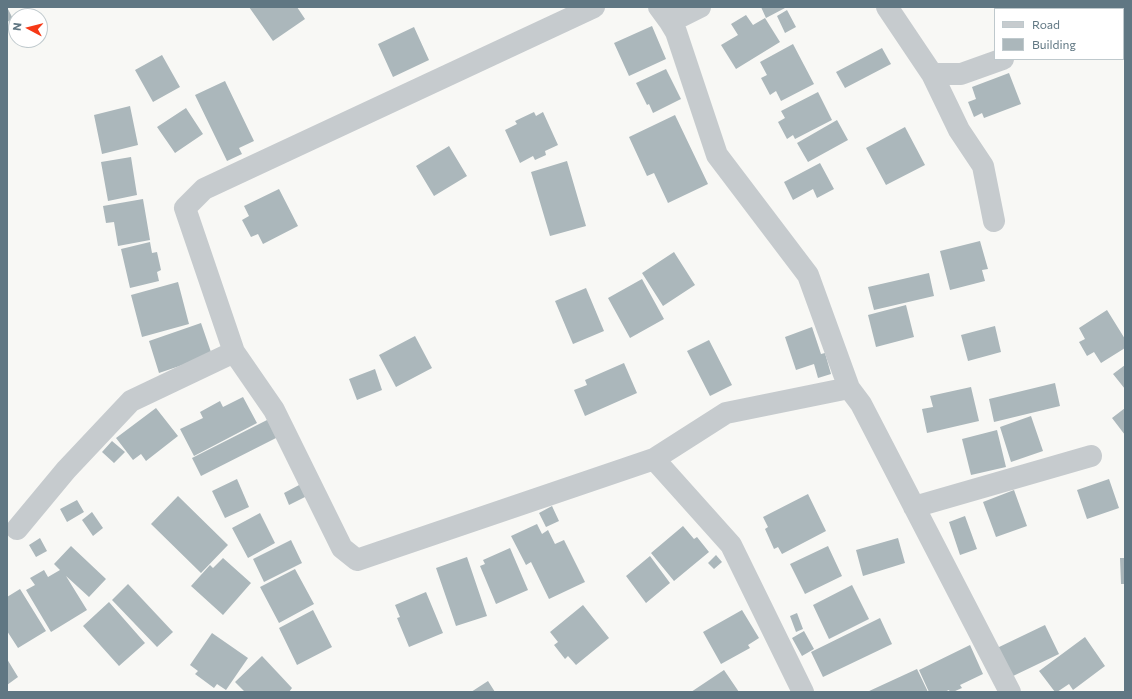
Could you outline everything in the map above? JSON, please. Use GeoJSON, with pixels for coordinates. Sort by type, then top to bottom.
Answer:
{"type":"FeatureCollection","features":[{"type":"Feature","properties":{"kind":"street"},"geometry":{"type":"LineString","coordinates":[[594,7],[204,188],[185,208],[234,352],[274,410],[342,548],[357,560],[654,458],[726,413],[848,388]]}},
{"type":"Feature","properties":{"kind":"street"},"geometry":{"type":"LineString","coordinates":[[700,7],[665,14],[676,32],[717,155],[808,275],[848,388],[861,404],[1010,692]]}},
{"type":"Feature","properties":{"kind":"street"},"geometry":{"type":"LineString","coordinates":[[887,7],[932,74],[959,130],[983,166],[994,221]]}},
{"type":"Feature","properties":{"kind":"street"},"geometry":{"type":"LineString","coordinates":[[932,74],[960,74],[1000,60]]}},
{"type":"Feature","properties":{"kind":"street"},"geometry":{"type":"LineString","coordinates":[[17,529],[66,470],[131,402],[234,352]]}},
{"type":"Feature","properties":{"kind":"street"},"geometry":{"type":"LineString","coordinates":[[914,507],[1091,456]]}},
{"type":"Feature","properties":{"kind":"street"},"geometry":{"type":"LineString","coordinates":[[654,458],[731,545],[803,692]]}},
{"type":"Feature","properties":{"kind":"building"},"geometry":{"type":"Polygon","coordinates":[[[7,7],[8,22],[7,22],[7,7]]]}},
{"type":"Feature","properties":{"kind":"building"},"geometry":{"type":"Polygon","coordinates":[[[249,7],[297,7],[305,19],[273,41],[249,7]]]}},
{"type":"Feature","properties":{"kind":"building"},"geometry":{"type":"Polygon","coordinates":[[[761,7],[784,7],[785,8],[766,18],[761,7]]]}},
{"type":"Feature","properties":{"kind":"building"},"geometry":{"type":"Polygon","coordinates":[[[1021,7],[1054,7],[1052,8],[1021,7]]]}},
{"type":"Feature","properties":{"kind":"building"},"geometry":{"type":"Polygon","coordinates":[[[787,10],[796,27],[785,33],[777,16],[787,10]]]}},
{"type":"Feature","properties":{"kind":"building"},"geometry":{"type":"Polygon","coordinates":[[[746,15],[753,25],[765,18],[780,42],[736,69],[721,45],[738,35],[731,24],[746,15]]]}},
{"type":"Feature","properties":{"kind":"building"},"geometry":{"type":"Polygon","coordinates":[[[652,26],[666,59],[629,76],[614,43],[652,26]]]}},
{"type":"Feature","properties":{"kind":"building"},"geometry":{"type":"Polygon","coordinates":[[[414,27],[429,60],[393,77],[378,44],[414,27]]]}},
{"type":"Feature","properties":{"kind":"building"},"geometry":{"type":"Polygon","coordinates":[[[793,44],[814,84],[781,101],[776,91],[770,95],[761,78],[767,75],[760,62],[793,44]]]}},
{"type":"Feature","properties":{"kind":"building"},"geometry":{"type":"Polygon","coordinates":[[[882,48],[891,64],[845,88],[836,72],[882,48]]]}},
{"type":"Feature","properties":{"kind":"building"},"geometry":{"type":"Polygon","coordinates":[[[162,55],[180,87],[153,102],[135,70],[162,55]]]}},
{"type":"Feature","properties":{"kind":"building"},"geometry":{"type":"Polygon","coordinates":[[[666,69],[681,99],[653,113],[649,104],[647,105],[636,83],[666,69]]]}},
{"type":"Feature","properties":{"kind":"building"},"geometry":{"type":"Polygon","coordinates":[[[1009,73],[1021,104],[984,118],[982,113],[974,117],[968,102],[976,99],[972,87],[1009,73]]]}},
{"type":"Feature","properties":{"kind":"building"},"geometry":{"type":"Polygon","coordinates":[[[225,81],[254,141],[239,148],[242,154],[227,161],[195,95],[225,81]]]}},
{"type":"Feature","properties":{"kind":"building"},"geometry":{"type":"Polygon","coordinates":[[[818,92],[832,120],[795,139],[793,135],[787,139],[778,122],[785,118],[781,111],[818,92]]]}},
{"type":"Feature","properties":{"kind":"building"},"geometry":{"type":"Polygon","coordinates":[[[130,106],[138,145],[102,154],[94,115],[130,106]]]}},
{"type":"Feature","properties":{"kind":"building"},"geometry":{"type":"Polygon","coordinates":[[[186,108],[203,134],[175,153],[157,127],[186,108]]]}},
{"type":"Feature","properties":{"kind":"building"},"geometry":{"type":"Polygon","coordinates":[[[534,112],[536,116],[543,112],[558,145],[545,151],[546,155],[535,160],[533,156],[520,163],[505,130],[517,124],[515,121],[534,112]]]}},
{"type":"Feature","properties":{"kind":"building"},"geometry":{"type":"Polygon","coordinates":[[[675,115],[708,184],[668,203],[654,173],[647,176],[629,137],[675,115]]]}},
{"type":"Feature","properties":{"kind":"building"},"geometry":{"type":"Polygon","coordinates":[[[837,120],[848,140],[808,162],[797,143],[837,120]]]}},
{"type":"Feature","properties":{"kind":"building"},"geometry":{"type":"Polygon","coordinates":[[[905,127],[925,165],[886,185],[866,148],[905,127]]]}},
{"type":"Feature","properties":{"kind":"building"},"geometry":{"type":"Polygon","coordinates":[[[449,146],[467,176],[434,196],[416,166],[449,146]]]}},
{"type":"Feature","properties":{"kind":"building"},"geometry":{"type":"Polygon","coordinates":[[[131,157],[137,195],[108,201],[101,162],[131,157]]]}},
{"type":"Feature","properties":{"kind":"building"},"geometry":{"type":"Polygon","coordinates":[[[567,161],[586,226],[550,236],[531,172],[567,161]]]}},
{"type":"Feature","properties":{"kind":"building"},"geometry":{"type":"Polygon","coordinates":[[[820,163],[834,189],[817,198],[813,189],[793,200],[784,182],[820,163]]]}},
{"type":"Feature","properties":{"kind":"building"},"geometry":{"type":"Polygon","coordinates":[[[279,189],[298,226],[263,244],[258,234],[251,237],[242,220],[249,216],[244,206],[279,189]]]}},
{"type":"Feature","properties":{"kind":"building"},"geometry":{"type":"Polygon","coordinates":[[[143,199],[150,240],[118,246],[114,222],[106,223],[103,206],[143,199]]]}},
{"type":"Feature","properties":{"kind":"building"},"geometry":{"type":"Polygon","coordinates":[[[980,241],[988,269],[982,270],[985,281],[950,290],[940,251],[980,241]]]}},
{"type":"Feature","properties":{"kind":"building"},"geometry":{"type":"Polygon","coordinates":[[[150,242],[152,253],[157,252],[161,270],[157,272],[159,281],[130,288],[121,249],[150,242]]]}},
{"type":"Feature","properties":{"kind":"building"},"geometry":{"type":"Polygon","coordinates":[[[674,252],[695,285],[663,306],[642,273],[674,252]]]}},
{"type":"Feature","properties":{"kind":"building"},"geometry":{"type":"Polygon","coordinates":[[[929,273],[934,296],[874,310],[868,287],[929,273]]]}},
{"type":"Feature","properties":{"kind":"building"},"geometry":{"type":"Polygon","coordinates":[[[642,279],[664,319],[630,338],[608,298],[642,279]]]}},
{"type":"Feature","properties":{"kind":"building"},"geometry":{"type":"Polygon","coordinates":[[[178,282],[189,324],[142,337],[131,295],[178,282]]]}},
{"type":"Feature","properties":{"kind":"building"},"geometry":{"type":"Polygon","coordinates":[[[586,288],[604,331],[573,344],[555,301],[586,288]]]}},
{"type":"Feature","properties":{"kind":"building"},"geometry":{"type":"Polygon","coordinates":[[[906,305],[914,337],[876,347],[868,315],[906,305]]]}},
{"type":"Feature","properties":{"kind":"building"},"geometry":{"type":"Polygon","coordinates":[[[1107,310],[1125,339],[1125,348],[1101,363],[1094,352],[1087,356],[1079,342],[1085,339],[1079,328],[1107,310]]]}},
{"type":"Feature","properties":{"kind":"building"},"geometry":{"type":"Polygon","coordinates":[[[201,323],[212,355],[159,373],[149,341],[201,323]]]}},
{"type":"Feature","properties":{"kind":"building"},"geometry":{"type":"Polygon","coordinates":[[[995,326],[1001,352],[968,361],[961,335],[995,326]]]}},
{"type":"Feature","properties":{"kind":"building"},"geometry":{"type":"Polygon","coordinates":[[[812,327],[821,354],[825,353],[831,374],[818,378],[814,364],[796,370],[785,337],[812,327]]]}},
{"type":"Feature","properties":{"kind":"building"},"geometry":{"type":"Polygon","coordinates":[[[415,336],[432,368],[396,387],[379,355],[415,336]]]}},
{"type":"Feature","properties":{"kind":"building"},"geometry":{"type":"Polygon","coordinates":[[[709,340],[732,385],[710,396],[687,351],[709,340]]]}},
{"type":"Feature","properties":{"kind":"building"},"geometry":{"type":"Polygon","coordinates":[[[624,363],[637,393],[585,416],[574,390],[587,385],[585,380],[624,363]]]}},
{"type":"Feature","properties":{"kind":"building"},"geometry":{"type":"Polygon","coordinates":[[[1125,365],[1125,389],[1113,374],[1125,365]]]}},
{"type":"Feature","properties":{"kind":"building"},"geometry":{"type":"Polygon","coordinates":[[[375,369],[382,390],[357,400],[349,379],[375,369]]]}},
{"type":"Feature","properties":{"kind":"building"},"geometry":{"type":"Polygon","coordinates":[[[1055,383],[1060,406],[994,422],[989,399],[1055,383]]]}},
{"type":"Feature","properties":{"kind":"building"},"geometry":{"type":"Polygon","coordinates":[[[971,387],[979,421],[927,433],[922,409],[933,407],[930,396],[971,387]]]}},
{"type":"Feature","properties":{"kind":"building"},"geometry":{"type":"Polygon","coordinates":[[[243,397],[257,423],[194,456],[180,429],[203,418],[200,412],[220,401],[223,407],[243,397]]]}},
{"type":"Feature","properties":{"kind":"building"},"geometry":{"type":"Polygon","coordinates":[[[156,408],[178,436],[146,461],[141,454],[133,460],[116,438],[156,408]]]}},
{"type":"Feature","properties":{"kind":"building"},"geometry":{"type":"Polygon","coordinates":[[[1125,408],[1125,435],[1112,418],[1125,408]]]}},
{"type":"Feature","properties":{"kind":"building"},"geometry":{"type":"Polygon","coordinates":[[[1031,416],[1043,451],[1011,462],[1000,427],[1031,416]]]}},
{"type":"Feature","properties":{"kind":"building"},"geometry":{"type":"Polygon","coordinates":[[[269,419],[278,437],[201,476],[192,458],[269,419]]]}},
{"type":"Feature","properties":{"kind":"building"},"geometry":{"type":"Polygon","coordinates":[[[997,430],[1006,467],[971,475],[962,439],[997,430]]]}},
{"type":"Feature","properties":{"kind":"building"},"geometry":{"type":"Polygon","coordinates":[[[112,441],[125,452],[114,463],[102,452],[112,441]]]}},
{"type":"Feature","properties":{"kind":"building"},"geometry":{"type":"Polygon","coordinates":[[[237,479],[249,507],[225,518],[212,491],[237,479]]]}},
{"type":"Feature","properties":{"kind":"building"},"geometry":{"type":"Polygon","coordinates":[[[1109,479],[1119,508],[1087,519],[1077,490],[1109,479]]]}},
{"type":"Feature","properties":{"kind":"building"},"geometry":{"type":"Polygon","coordinates":[[[301,484],[307,496],[289,505],[284,493],[301,484]]]}},
{"type":"Feature","properties":{"kind":"building"},"geometry":{"type":"Polygon","coordinates":[[[1014,490],[1027,526],[996,537],[983,502],[1014,490]]]}},
{"type":"Feature","properties":{"kind":"building"},"geometry":{"type":"Polygon","coordinates":[[[808,494],[826,531],[782,554],[778,547],[774,549],[765,529],[768,527],[763,517],[808,494]]]}},
{"type":"Feature","properties":{"kind":"building"},"geometry":{"type":"Polygon","coordinates":[[[178,496],[228,545],[201,573],[151,524],[178,496]]]}},
{"type":"Feature","properties":{"kind":"building"},"geometry":{"type":"Polygon","coordinates":[[[77,500],[84,512],[67,522],[60,509],[77,500]]]}},
{"type":"Feature","properties":{"kind":"building"},"geometry":{"type":"Polygon","coordinates":[[[552,506],[559,521],[546,527],[539,513],[552,506]]]}},
{"type":"Feature","properties":{"kind":"building"},"geometry":{"type":"Polygon","coordinates":[[[92,512],[103,528],[93,536],[82,520],[92,512]]]}},
{"type":"Feature","properties":{"kind":"building"},"geometry":{"type":"Polygon","coordinates":[[[260,513],[275,543],[248,558],[232,528],[260,513]]]}},
{"type":"Feature","properties":{"kind":"building"},"geometry":{"type":"Polygon","coordinates":[[[965,516],[977,549],[960,555],[949,522],[965,516]]]}},
{"type":"Feature","properties":{"kind":"building"},"geometry":{"type":"Polygon","coordinates":[[[537,524],[542,534],[548,530],[555,544],[564,540],[585,582],[549,599],[531,562],[526,565],[511,536],[537,524]]]}},
{"type":"Feature","properties":{"kind":"building"},"geometry":{"type":"Polygon","coordinates":[[[683,526],[694,539],[697,537],[709,552],[674,581],[651,553],[683,526]]]}},
{"type":"Feature","properties":{"kind":"building"},"geometry":{"type":"Polygon","coordinates":[[[40,538],[47,551],[36,557],[29,545],[40,538]]]}},
{"type":"Feature","properties":{"kind":"building"},"geometry":{"type":"Polygon","coordinates":[[[898,538],[905,563],[863,576],[856,550],[898,538]]]}},
{"type":"Feature","properties":{"kind":"building"},"geometry":{"type":"Polygon","coordinates":[[[291,540],[302,563],[264,582],[253,559],[291,540]]]}},
{"type":"Feature","properties":{"kind":"building"},"geometry":{"type":"Polygon","coordinates":[[[71,546],[106,579],[89,597],[66,576],[87,610],[51,632],[26,590],[35,585],[30,578],[44,570],[48,577],[60,570],[54,564],[71,546]]]}},
{"type":"Feature","properties":{"kind":"building"},"geometry":{"type":"Polygon","coordinates":[[[828,546],[842,576],[805,594],[790,564],[828,546]]]}},
{"type":"Feature","properties":{"kind":"building"},"geometry":{"type":"Polygon","coordinates":[[[510,548],[528,590],[496,604],[480,566],[485,564],[483,560],[510,548]]]}},
{"type":"Feature","properties":{"kind":"building"},"geometry":{"type":"Polygon","coordinates":[[[716,555],[722,562],[714,569],[708,563],[716,555]]]}},
{"type":"Feature","properties":{"kind":"building"},"geometry":{"type":"Polygon","coordinates":[[[650,556],[670,583],[646,603],[626,576],[650,556]]]}},
{"type":"Feature","properties":{"kind":"building"},"geometry":{"type":"Polygon","coordinates":[[[467,557],[487,616],[456,626],[436,568],[467,557]]]}},
{"type":"Feature","properties":{"kind":"building"},"geometry":{"type":"Polygon","coordinates":[[[223,558],[251,583],[223,615],[191,586],[210,565],[213,568],[223,558]]]}},
{"type":"Feature","properties":{"kind":"building"},"geometry":{"type":"Polygon","coordinates":[[[1120,558],[1125,558],[1125,584],[1121,584],[1120,558]]]}},
{"type":"Feature","properties":{"kind":"building"},"geometry":{"type":"Polygon","coordinates":[[[295,569],[314,604],[279,623],[260,587],[295,569]]]}},
{"type":"Feature","properties":{"kind":"building"},"geometry":{"type":"Polygon","coordinates":[[[128,584],[173,632],[157,647],[112,600],[128,584]]]}},
{"type":"Feature","properties":{"kind":"building"},"geometry":{"type":"Polygon","coordinates":[[[852,585],[869,619],[829,639],[813,605],[852,585]]]}},
{"type":"Feature","properties":{"kind":"building"},"geometry":{"type":"Polygon","coordinates":[[[20,589],[46,631],[18,648],[7,631],[7,597],[20,589]]]}},
{"type":"Feature","properties":{"kind":"building"},"geometry":{"type":"Polygon","coordinates":[[[426,592],[443,633],[409,647],[397,618],[400,617],[395,605],[426,592]]]}},
{"type":"Feature","properties":{"kind":"building"},"geometry":{"type":"Polygon","coordinates":[[[109,602],[145,643],[119,666],[83,626],[109,602]]]}},
{"type":"Feature","properties":{"kind":"building"},"geometry":{"type":"Polygon","coordinates":[[[583,605],[609,638],[576,665],[568,656],[565,659],[554,645],[558,642],[550,632],[583,605]]]}},
{"type":"Feature","properties":{"kind":"building"},"geometry":{"type":"Polygon","coordinates":[[[313,610],[332,647],[297,665],[279,628],[313,610]]]}},
{"type":"Feature","properties":{"kind":"building"},"geometry":{"type":"Polygon","coordinates":[[[742,610],[759,638],[748,645],[750,648],[721,664],[703,632],[742,610]]]}},
{"type":"Feature","properties":{"kind":"building"},"geometry":{"type":"Polygon","coordinates":[[[797,613],[803,629],[796,632],[790,616],[797,613]]]}},
{"type":"Feature","properties":{"kind":"building"},"geometry":{"type":"Polygon","coordinates":[[[880,618],[892,644],[823,677],[811,652],[880,618]]]}},
{"type":"Feature","properties":{"kind":"building"},"geometry":{"type":"Polygon","coordinates":[[[1045,625],[1059,654],[1011,677],[997,648],[1045,625]]]}},
{"type":"Feature","properties":{"kind":"building"},"geometry":{"type":"Polygon","coordinates":[[[804,631],[814,649],[802,656],[792,638],[804,631]]]}},
{"type":"Feature","properties":{"kind":"building"},"geometry":{"type":"Polygon","coordinates":[[[212,633],[248,658],[226,690],[217,684],[214,688],[195,674],[198,671],[190,665],[212,633]]]}},
{"type":"Feature","properties":{"kind":"building"},"geometry":{"type":"Polygon","coordinates":[[[1085,637],[1105,666],[1073,690],[1069,684],[1055,692],[1039,671],[1085,637]]]}},
{"type":"Feature","properties":{"kind":"building"},"geometry":{"type":"Polygon","coordinates":[[[970,645],[983,674],[960,685],[962,688],[953,692],[950,692],[949,690],[944,692],[929,692],[919,670],[970,645]]]}},
{"type":"Feature","properties":{"kind":"building"},"geometry":{"type":"Polygon","coordinates":[[[262,656],[292,688],[289,692],[245,692],[235,682],[262,656]]]}},
{"type":"Feature","properties":{"kind":"building"},"geometry":{"type":"Polygon","coordinates":[[[7,659],[18,677],[7,685],[7,659]]]}},
{"type":"Feature","properties":{"kind":"building"},"geometry":{"type":"Polygon","coordinates":[[[917,669],[928,692],[867,692],[917,669]]]}},
{"type":"Feature","properties":{"kind":"building"},"geometry":{"type":"Polygon","coordinates":[[[724,670],[739,692],[691,692],[724,670]]]}},
{"type":"Feature","properties":{"kind":"building"},"geometry":{"type":"Polygon","coordinates":[[[488,681],[495,692],[471,692],[488,681]]]}}]}
